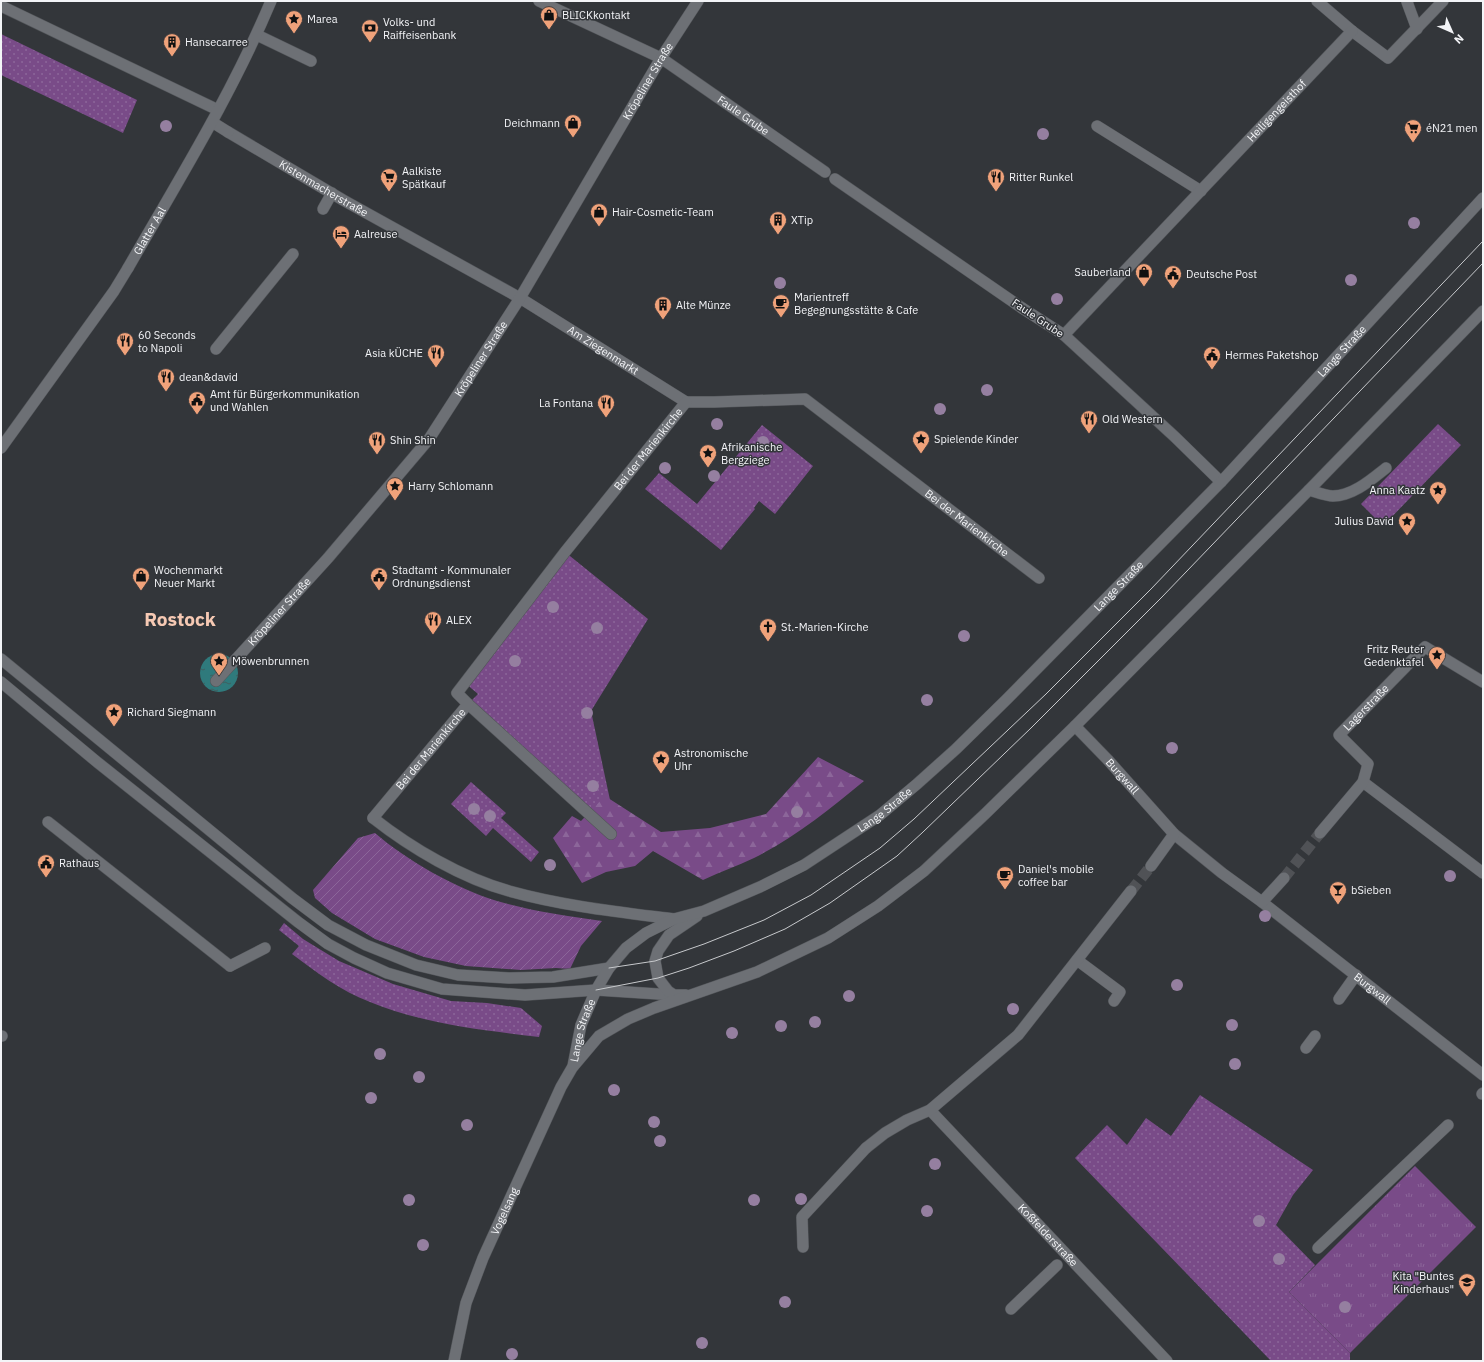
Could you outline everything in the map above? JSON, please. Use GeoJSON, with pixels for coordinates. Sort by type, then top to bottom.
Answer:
{"type":"FeatureCollection","features":[{"type":"Feature","properties":{"kind":"street","name":"Glatter Aal"},"geometry":{"type":"LineString","coordinates":[[1,448],[114,291],[128,268],[212,122],[256,35],[271,1]]}},
{"type":"Feature","properties":{"kind":"street","name":"Faule Grube"},"geometry":{"type":"LineString","coordinates":[[539,1],[661,58],[825,172]]}},
{"type":"Feature","properties":{"kind":"street","name":"Kröpeliner Straße"},"geometry":{"type":"LineString","coordinates":[[216,681],[328,558],[429,439],[520,298],[661,58],[698,1]]}},
{"type":"Feature","properties":{"kind":"street"},"geometry":{"type":"LineString","coordinates":[[1317,1],[1352,31],[1388,58],[1443,1]]}},
{"type":"Feature","properties":{"kind":"street"},"geometry":{"type":"LineString","coordinates":[[1408,1],[1407,2],[1417,29]]}},
{"type":"Feature","properties":{"kind":"street"},"geometry":{"type":"LineString","coordinates":[[1,6],[218,110]]}},
{"type":"Feature","properties":{"kind":"street","name":"Heiligengeisthof"},"geometry":{"type":"LineString","coordinates":[[1064,336],[1352,31]]}},
{"type":"Feature","properties":{"kind":"street"},"geometry":{"type":"LineString","coordinates":[[256,35],[311,61]]}},
{"type":"Feature","properties":{"kind":"street","name":"Kistenmacherstraße"},"geometry":{"type":"LineString","coordinates":[[212,122],[332,194],[520,298]]}},
{"type":"Feature","properties":{"kind":"street"},"geometry":{"type":"LineString","coordinates":[[1097,126],[1201,191]]}},
{"type":"Feature","properties":{"kind":"street","name":"Faule Grube"},"geometry":{"type":"LineString","coordinates":[[836,179],[1064,336],[1175,437],[1221,482]]}},
{"type":"Feature","properties":{"kind":"street"},"geometry":{"type":"LineString","coordinates":[[323,209],[332,194]]}},
{"type":"Feature","properties":{"kind":"street","name":"Lange Straße"},"geometry":{"type":"LineString","coordinates":[[572,1068],[581,1025],[596,990],[609,968],[626,948],[646,933],[674,919],[704,911],[762,886],[804,865],[880,815],[917,784],[956,749],[1007,699],[1221,482],[1483,198]]}},
{"type":"Feature","properties":{"kind":"street"},"geometry":{"type":"LineString","coordinates":[[216,349],[293,254]]}},
{"type":"Feature","properties":{"kind":"street","name":"Am Ziegenmarkt"},"geometry":{"type":"LineString","coordinates":[[520,298],[686,402]]}},
{"type":"Feature","properties":{"kind":"street","name":"Lange Straße"},"geometry":{"type":"LineString","coordinates":[[572,1068],[599,1036],[628,1019],[654,1008],[757,972],[828,938],[878,906],[924,871],[1075,726],[1309,490],[1483,310]]}},
{"type":"Feature","properties":{"kind":"street","name":"Bei der Marienkirche"},"geometry":{"type":"LineString","coordinates":[[674,919],[560,903],[508,891],[469,876],[444,864],[414,847],[373,818],[468,704],[457,693],[570,547],[686,402],[805,399],[1039,578]]}},
{"type":"Feature","properties":{"kind":"street"},"geometry":{"type":"LineString","coordinates":[[1309,490],[1334,496],[1363,486],[1386,468]]}},
{"type":"Feature","properties":{"kind":"street","name":"Lagerstraße"},"geometry":{"type":"LineString","coordinates":[[1363,782],[1368,764],[1339,735],[1425,646],[1483,682]]}},
{"type":"Feature","properties":{"kind":"street"},"geometry":{"type":"LineString","coordinates":[[1,659],[292,898],[328,925],[366,945],[416,965],[458,975],[509,978],[553,977],[609,968]]}},
{"type":"Feature","properties":{"kind":"street"},"geometry":{"type":"LineString","coordinates":[[1,682],[96,762],[298,922],[328,944],[354,958],[388,973],[442,989],[525,995],[596,990],[674,995]]}},
{"type":"Feature","properties":{"kind":"street"},"geometry":{"type":"LineString","coordinates":[[468,704],[611,834]]}},
{"type":"Feature","properties":{"kind":"street","name":"Burgwall"},"geometry":{"type":"LineString","coordinates":[[1075,726],[1108,760],[1174,834],[1222,873],[1262,902],[1483,1074]]}},
{"type":"Feature","properties":{"kind":"street"},"geometry":{"type":"LineString","coordinates":[[1320,833],[1363,782],[1483,872]]}},
{"type":"Feature","properties":{"kind":"street"},"geometry":{"type":"LineString","coordinates":[[48,822],[230,966],[265,948]]}},
{"type":"Feature","properties":{"kind":"street"},"geometry":{"type":"LineString","coordinates":[[1151,866],[1174,834]]}},
{"type":"Feature","properties":{"kind":"street"},"geometry":{"type":"LineString","coordinates":[[1262,902],[1284,878]]}},
{"type":"Feature","properties":{"kind":"street"},"geometry":{"type":"LineString","coordinates":[[803,1247],[802,1217],[866,1148],[885,1133],[907,1120],[930,1110],[1018,1035],[1131,891]]}},
{"type":"Feature","properties":{"kind":"street","name":"Lange Straße"},"geometry":{"type":"LineString","coordinates":[[691,996],[674,995],[668,991],[658,978],[655,961],[658,951],[669,935],[704,911]]}},
{"type":"Feature","properties":{"kind":"street"},"geometry":{"type":"LineString","coordinates":[[1077,960],[1120,992],[1114,1001]]}},
{"type":"Feature","properties":{"kind":"street"},"geometry":{"type":"LineString","coordinates":[[1339,999],[1356,975]]}},
{"type":"Feature","properties":{"kind":"street"},"geometry":{"type":"LineString","coordinates":[[1306,1048],[1315,1036]]}},
{"type":"Feature","properties":{"kind":"street","name":"Vogelsang"},"geometry":{"type":"LineString","coordinates":[[454,1361],[466,1303],[483,1258],[561,1087],[572,1068]]}},
{"type":"Feature","properties":{"kind":"street","name":"Koßfelderstraße"},"geometry":{"type":"LineString","coordinates":[[930,1110],[1166,1361]]}},
{"type":"Feature","properties":{"kind":"street"},"geometry":{"type":"LineString","coordinates":[[1318,1248],[1448,1125]]}},
{"type":"Feature","properties":{"kind":"street"},"geometry":{"type":"LineString","coordinates":[[1010,1309],[1057,1265]]}},
{"type":"Feature","properties":{"kind":"green space"},"geometry":{"type":"Polygon","coordinates":[[[1,34],[137,100],[123,133],[1,75],[1,34]]]}},
{"type":"Feature","properties":{"kind":"green space"},"geometry":{"type":"Polygon","coordinates":[[[1438,424],[1461,445],[1383,526],[1361,504],[1438,424]]]}},
{"type":"Feature","properties":{"kind":"green space"},"geometry":{"type":"Polygon","coordinates":[[[762,425],[813,466],[775,514],[759,501],[754,508],[755,509],[721,550],[645,489],[659,473],[697,504],[762,425]]]}},
{"type":"Feature","properties":{"kind":"green space"},"geometry":{"type":"Polygon","coordinates":[[[565,552],[648,619],[591,711],[619,842],[468,704],[478,694],[465,683],[565,552]]]}},
{"type":"Feature","properties":{"kind":"green space"},"geometry":{"type":"Polygon","coordinates":[[[818,757],[864,781],[824,813],[783,842],[754,858],[703,880],[653,851],[635,866],[606,872],[582,883],[553,838],[572,816],[581,821],[605,796],[661,832],[710,828],[766,814],[818,757]]]}},
{"type":"Feature","properties":{"kind":"green space"},"geometry":{"type":"Polygon","coordinates":[[[471,782],[506,813],[501,818],[539,852],[531,862],[493,828],[486,836],[451,804],[471,782]]]}},
{"type":"Feature","properties":{"kind":"green space"},"geometry":{"type":"Polygon","coordinates":[[[375,833],[433,873],[482,896],[510,905],[602,921],[581,946],[570,969],[556,968],[521,970],[466,966],[424,957],[375,939],[332,913],[315,898],[313,890],[358,838],[375,833]]]}},
{"type":"Feature","properties":{"kind":"green space"},"geometry":{"type":"Polygon","coordinates":[[[284,923],[303,939],[339,961],[393,984],[451,1001],[487,1003],[521,1008],[542,1026],[539,1037],[475,1029],[432,1021],[390,1010],[359,998],[329,981],[292,954],[299,946],[279,930],[284,923]]]}},
{"type":"Feature","properties":{"kind":"green space"},"geometry":{"type":"Polygon","coordinates":[[[1200,1095],[1313,1170],[1293,1195],[1276,1225],[1315,1265],[1289,1292],[1350,1353],[1350,1361],[1271,1361],[1075,1158],[1107,1125],[1127,1145],[1146,1118],[1171,1136],[1200,1095]]]}},
{"type":"Feature","properties":{"kind":"green space"},"geometry":{"type":"Polygon","coordinates":[[[1415,1166],[1476,1227],[1350,1353],[1289,1292],[1415,1166]]]}},
{"type":"Feature","properties":{"kind":"water","name":"Möwenbrunnen"},"geometry":{"type":"Polygon","coordinates":[[[219,654],[229,657],[235,663],[238,673],[235,683],[229,689],[219,692],[209,689],[203,683],[200,673],[203,663],[209,657],[219,654]]]}},
{"type":"Feature","properties":{"kind":"tunnel"},"geometry":{"type":"LineString","coordinates":[[1284,878],[1320,833]]}},
{"type":"Feature","properties":{"kind":"tunnel"},"geometry":{"type":"LineString","coordinates":[[1131,891],[1151,866]]}},
{"type":"Feature","properties":{"kind":"tram line"},"geometry":{"type":"LineString","coordinates":[[609,968],[655,961],[704,944],[764,920],[811,895],[880,848],[914,819],[1046,694],[1151,589],[1483,241]]}},
{"type":"Feature","properties":{"kind":"tram line"},"geometry":{"type":"LineString","coordinates":[[596,990],[658,978],[689,968],[785,929],[830,903],[897,856],[1031,728],[1162,597],[1483,263]]}},
{"type":"Feature","properties":{"kind":"place","name":"BLICKkontakt"},"geometry":{"type":"Point","coordinates":[549,30]}},
{"type":"Feature","properties":{"kind":"place","name":"Marea"},"geometry":{"type":"Point","coordinates":[294,34]}},
{"type":"Feature","properties":{"kind":"place","name":"Volks- und Raiffeisenbank"},"geometry":{"type":"Point","coordinates":[370,43]}},
{"type":"Feature","properties":{"kind":"place","name":"Hansecarree"},"geometry":{"type":"Point","coordinates":[172,57]}},
{"type":"Feature","properties":{"kind":"place","name":"Deichmann"},"geometry":{"type":"Point","coordinates":[573,138]}},
{"type":"Feature","properties":{"kind":"place","name":"éN21 men"},"geometry":{"type":"Point","coordinates":[1413,143]}},
{"type":"Feature","properties":{"kind":"place","name":"Aalkiste Spätkauf"},"geometry":{"type":"Point","coordinates":[389,192]}},
{"type":"Feature","properties":{"kind":"place","name":"Ritter Runkel"},"geometry":{"type":"Point","coordinates":[996,192]}},
{"type":"Feature","properties":{"kind":"place","name":"Hair-Cosmetic-Team"},"geometry":{"type":"Point","coordinates":[599,227]}},
{"type":"Feature","properties":{"kind":"place","name":"XTip"},"geometry":{"type":"Point","coordinates":[778,235]}},
{"type":"Feature","properties":{"kind":"place","name":"Aalreuse"},"geometry":{"type":"Point","coordinates":[341,249]}},
{"type":"Feature","properties":{"kind":"place","name":"Sauberland"},"geometry":{"type":"Point","coordinates":[1144,287]}},
{"type":"Feature","properties":{"kind":"place","name":"Deutsche Post"},"geometry":{"type":"Point","coordinates":[1173,289]}},
{"type":"Feature","properties":{"kind":"place","name":"Marientreff Begegnungsstätte & Cafe"},"geometry":{"type":"Point","coordinates":[781,318]}},
{"type":"Feature","properties":{"kind":"place","name":"Alte Münze"},"geometry":{"type":"Point","coordinates":[663,320]}},
{"type":"Feature","properties":{"kind":"place","name":"60 Seconds to Napoli"},"geometry":{"type":"Point","coordinates":[125,356]}},
{"type":"Feature","properties":{"kind":"place","name":"Asia kÜCHE"},"geometry":{"type":"Point","coordinates":[436,368]}},
{"type":"Feature","properties":{"kind":"place","name":"Hermes Paketshop"},"geometry":{"type":"Point","coordinates":[1212,370]}},
{"type":"Feature","properties":{"kind":"place","name":"dean&david"},"geometry":{"type":"Point","coordinates":[166,392]}},
{"type":"Feature","properties":{"kind":"place","name":"Amt für Bürgerkommunikation und Wahlen"},"geometry":{"type":"Point","coordinates":[197,415]}},
{"type":"Feature","properties":{"kind":"place","name":"La Fontana"},"geometry":{"type":"Point","coordinates":[606,418]}},
{"type":"Feature","properties":{"kind":"place","name":"Old Western"},"geometry":{"type":"Point","coordinates":[1089,434]}},
{"type":"Feature","properties":{"kind":"place","name":"Spielende Kinder"},"geometry":{"type":"Point","coordinates":[921,454]}},
{"type":"Feature","properties":{"kind":"place","name":"Shin Shin"},"geometry":{"type":"Point","coordinates":[377,455]}},
{"type":"Feature","properties":{"kind":"place","name":"Afrikanische Bergziege"},"geometry":{"type":"Point","coordinates":[708,468]}},
{"type":"Feature","properties":{"kind":"place","name":"Harry Schlomann"},"geometry":{"type":"Point","coordinates":[395,501]}},
{"type":"Feature","properties":{"kind":"place","name":"Anna Kaatz"},"geometry":{"type":"Point","coordinates":[1438,505]}},
{"type":"Feature","properties":{"kind":"place","name":"Julius David"},"geometry":{"type":"Point","coordinates":[1407,536]}},
{"type":"Feature","properties":{"kind":"place","name":"Wochenmarkt Neuer Markt"},"geometry":{"type":"Point","coordinates":[141,591]}},
{"type":"Feature","properties":{"kind":"place","name":"Stadtamt - Kommunaler Ordnungsdienst"},"geometry":{"type":"Point","coordinates":[379,591]}},
{"type":"Feature","properties":{"kind":"place","name":"ALEX"},"geometry":{"type":"Point","coordinates":[433,635]}},
{"type":"Feature","properties":{"kind":"place","name":"St.-Marien-Kirche"},"geometry":{"type":"Point","coordinates":[768,642]}},
{"type":"Feature","properties":{"kind":"place","name":"Fritz Reuter Gedenktafel"},"geometry":{"type":"Point","coordinates":[1437,670]}},
{"type":"Feature","properties":{"kind":"place","name":"Möwenbrunnen"},"geometry":{"type":"Point","coordinates":[219,676]}},
{"type":"Feature","properties":{"kind":"place","name":"Richard Siegmann"},"geometry":{"type":"Point","coordinates":[114,727]}},
{"type":"Feature","properties":{"kind":"place","name":"Astronomische Uhr"},"geometry":{"type":"Point","coordinates":[661,774]}},
{"type":"Feature","properties":{"kind":"place","name":"Rathaus"},"geometry":{"type":"Point","coordinates":[46,878]}},
{"type":"Feature","properties":{"kind":"place","name":"Daniel's mobile coffee bar"},"geometry":{"type":"Point","coordinates":[1005,890]}},
{"type":"Feature","properties":{"kind":"place","name":"bSieben"},"geometry":{"type":"Point","coordinates":[1338,905]}},
{"type":"Feature","properties":{"kind":"place","name":"Kita \"Buntes Kinderhaus\""},"geometry":{"type":"Point","coordinates":[1467,1297]}},
{"type":"Feature","properties":{"kind":"district","name":"Rostock"},"geometry":{"type":"Point","coordinates":[180,619]}}]}
